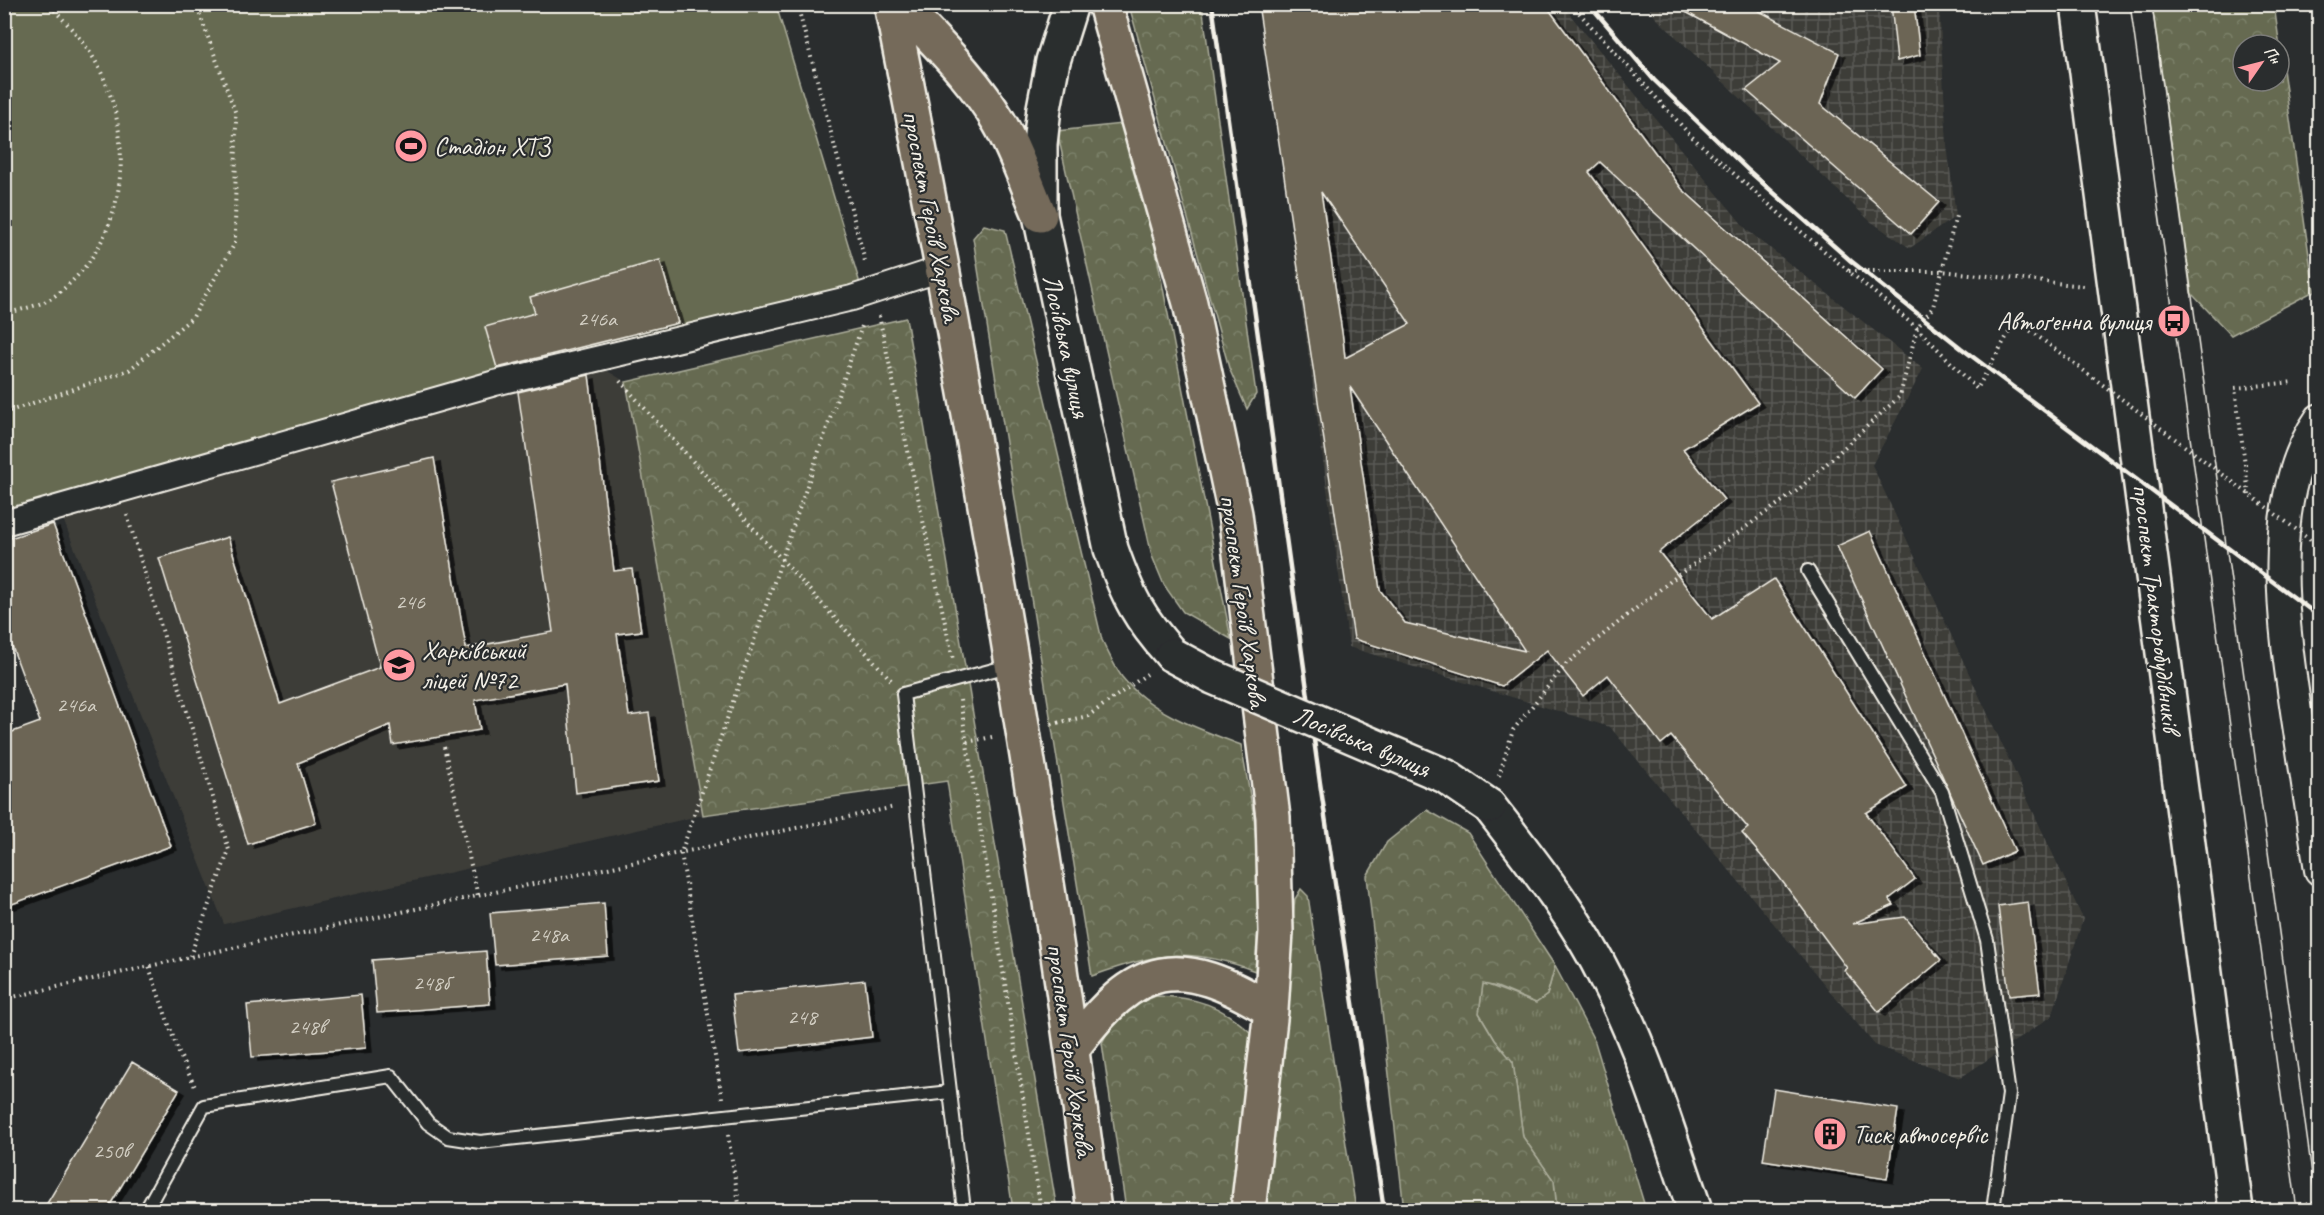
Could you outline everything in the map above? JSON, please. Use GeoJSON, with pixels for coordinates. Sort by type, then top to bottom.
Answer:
{"type":"FeatureCollection","features":[{"type":"Feature","properties":{"kind":"main road","name":"проспект Героїв Харкова"},"geometry":{"type":"LineString","coordinates":[[891,4],[944,268],[1013,665],[1072,1049],[1094,1210]]}},
{"type":"Feature","properties":{"kind":"main road"},"geometry":{"type":"LineString","coordinates":[[900,4],[982,95],[1000,123],[1041,215]]}},
{"type":"Feature","properties":{"kind":"main road","name":"Лосівська вулиця"},"geometry":{"type":"LineString","coordinates":[[1071,4],[1053,61],[1044,108],[1040,144],[1041,215],[1111,549],[1128,597],[1148,629],[1172,655],[1213,677],[1445,776],[1489,806],[1553,888],[1607,978],[1627,1021],[1695,1210]]}},
{"type":"Feature","properties":{"kind":"main road","name":"проспект Героїв Харкова"},"geometry":{"type":"LineString","coordinates":[[1106,4],[1190,303],[1234,514],[1273,817],[1276,932],[1271,1010],[1248,1210]]}},
{"type":"Feature","properties":{"kind":"main road","name":"проспект Тракторобудівників"},"geometry":{"type":"LineString","coordinates":[[2078,4],[2236,1210]]}},
{"type":"Feature","properties":{"kind":"main road"},"geometry":{"type":"LineString","coordinates":[[1072,1049],[1113,999],[1141,981],[1169,974],[1196,974],[1237,989],[1271,1010]]}},
{"type":"Feature","properties":{"kind":"street"},"geometry":{"type":"LineString","coordinates":[[4,523],[495,383],[873,291],[944,268]]}},
{"type":"Feature","properties":{"kind":"street"},"geometry":{"type":"LineString","coordinates":[[2319,419],[2304,447],[2288,507],[2282,587],[2284,630],[2319,870]]}},
{"type":"Feature","properties":{"kind":"lane"},"geometry":{"type":"LineString","coordinates":[[1808,571],[1942,792],[1987,940],[2010,1094],[1994,1210]]}},
{"type":"Feature","properties":{"kind":"lane"},"geometry":{"type":"LineString","coordinates":[[964,1210],[903,694],[1013,665]]}},
{"type":"Feature","properties":{"kind":"lane"},"geometry":{"type":"LineString","coordinates":[[146,1210],[204,1106],[391,1076],[428,1123],[448,1137],[480,1142],[950,1092]]}},
{"type":"Feature","properties":{"kind":"path"},"geometry":{"type":"LineString","coordinates":[[4,314],[50,299],[86,269],[109,227],[121,179],[119,122],[101,72],[72,27],[48,4]]}},
{"type":"Feature","properties":{"kind":"path"},"geometry":{"type":"LineString","coordinates":[[4,413],[129,370],[193,317],[235,243],[236,114],[196,4]]}},
{"type":"Feature","properties":{"kind":"path"},"geometry":{"type":"LineString","coordinates":[[797,4],[873,291],[957,679],[1041,1210]]}},
{"type":"Feature","properties":{"kind":"path"},"geometry":{"type":"LineString","coordinates":[[1571,4],[1691,136],[1917,328],[1977,389],[2016,320],[2318,546]]}},
{"type":"Feature","properties":{"kind":"path"},"geometry":{"type":"LineString","coordinates":[[1489,806],[1513,730],[1566,664],[1677,576],[1798,490],[1900,396],[1917,328],[1933,307],[1956,216]]}},
{"type":"Feature","properties":{"kind":"path"},"geometry":{"type":"LineString","coordinates":[[1848,271],[1941,271],[2098,288],[2115,287]]}},
{"type":"Feature","properties":{"kind":"path"},"geometry":{"type":"LineString","coordinates":[[740,1210],[681,853],[873,291]]}},
{"type":"Feature","properties":{"kind":"path"},"geometry":{"type":"LineString","coordinates":[[600,358],[903,694]]}},
{"type":"Feature","properties":{"kind":"path"},"geometry":{"type":"LineString","coordinates":[[2249,495],[2235,388],[2294,382]]}},
{"type":"Feature","properties":{"kind":"path"},"geometry":{"type":"LineString","coordinates":[[120,491],[229,850],[190,957]]}},
{"type":"Feature","properties":{"kind":"path"},"geometry":{"type":"LineString","coordinates":[[1088,716],[1172,655]]}},
{"type":"Feature","properties":{"kind":"path"},"geometry":{"type":"LineString","coordinates":[[444,747],[478,896]]}},
{"type":"Feature","properties":{"kind":"path"},"geometry":{"type":"LineString","coordinates":[[4,999],[190,957],[916,803]]}},
{"type":"Feature","properties":{"kind":"path"},"geometry":{"type":"LineString","coordinates":[[149,967],[178,1051],[204,1106]]}},
{"type":"Feature","properties":{"kind":"path"},"geometry":{"type":"LineString","coordinates":[[2265,1210],[2319,1201]]}},
{"type":"Feature","properties":{"kind":"shaded area"},"geometry":{"type":"Polygon","coordinates":[[[1260,5],[1562,5],[1747,230],[1923,369],[1872,465],[2083,919],[2052,1016],[1960,1078],[1875,1045],[1610,727],[1349,647],[1260,5]]]}},
{"type":"Feature","properties":{"kind":"shaded area"},"geometry":{"type":"Polygon","coordinates":[[[1647,5],[1939,5],[1947,145],[1956,216],[1910,248],[1870,221],[1656,18],[1647,5]]]}},
{"type":"Feature","properties":{"kind":"shaded area","name":"Харківський ліцей №72"},"geometry":{"type":"Polygon","coordinates":[[[601,367],[626,382],[703,815],[224,924],[61,514],[601,367]]]}},
{"type":"Feature","properties":{"kind":"green space","name":"Стадіон ХТЗ"},"geometry":{"type":"Polygon","coordinates":[[[5,5],[776,5],[861,287],[5,517],[5,5]]]}},
{"type":"Feature","properties":{"kind":"green space"},"geometry":{"type":"Polygon","coordinates":[[[1129,5],[1202,5],[1256,394],[1247,409],[1229,368],[1129,5]]]}},
{"type":"Feature","properties":{"kind":"green space"},"geometry":{"type":"Polygon","coordinates":[[[2152,5],[2274,5],[2278,33],[2231,33],[2231,93],[2286,93],[2314,291],[2231,335],[2191,293],[2152,5]]]}},
{"type":"Feature","properties":{"kind":"green space"},"geometry":{"type":"Polygon","coordinates":[[[1131,123],[1231,639],[1183,612],[1164,585],[1152,556],[1057,131],[1131,123]]]}},
{"type":"Feature","properties":{"kind":"green space"},"geometry":{"type":"Polygon","coordinates":[[[984,225],[1005,230],[1102,640],[1122,677],[1147,701],[1209,733],[1241,745],[1254,817],[1260,897],[1255,971],[1211,958],[1173,956],[1136,962],[1092,976],[973,238],[984,225]]]}},
{"type":"Feature","properties":{"kind":"green space"},"geometry":{"type":"Polygon","coordinates":[[[906,318],[1057,1210],[1013,1210],[947,781],[703,815],[626,382],[906,318]]]}},
{"type":"Feature","properties":{"kind":"green space"},"geometry":{"type":"Polygon","coordinates":[[[1427,810],[1468,833],[1555,966],[1547,995],[1536,1003],[1497,987],[1483,984],[1479,1013],[1495,1040],[1513,1062],[1523,1137],[1554,1181],[1557,1210],[1404,1210],[1367,876],[1387,842],[1427,810]]]}},
{"type":"Feature","properties":{"kind":"green space"},"geometry":{"type":"Polygon","coordinates":[[[1301,889],[1308,896],[1356,1210],[1264,1210],[1292,924],[1295,899],[1301,889]]]}},
{"type":"Feature","properties":{"kind":"green space"},"geometry":{"type":"Polygon","coordinates":[[[1555,966],[1595,1042],[1646,1210],[1557,1210],[1554,1181],[1523,1137],[1513,1062],[1495,1040],[1479,1013],[1483,983],[1536,1003],[1547,995],[1555,966]]]}},
{"type":"Feature","properties":{"kind":"green space"},"geometry":{"type":"Polygon","coordinates":[[[1156,996],[1184,998],[1208,1004],[1240,1023],[1251,1033],[1232,1210],[1126,1210],[1102,1043],[1117,1019],[1130,1008],[1156,996]]]}},
{"type":"Feature","properties":{"kind":"building"},"geometry":{"type":"Polygon","coordinates":[[[1258,4],[1545,4],[1682,189],[1882,369],[1855,398],[1600,162],[1589,172],[1758,403],[1683,449],[1724,500],[1659,552],[1712,619],[1774,579],[1907,787],[1866,813],[1915,879],[1889,899],[1894,905],[1852,924],[1905,917],[1941,960],[1879,1012],[1844,970],[1847,968],[1779,877],[1742,833],[1748,828],[1671,736],[1661,744],[1608,675],[1583,696],[1547,650],[1502,686],[1354,639],[1258,4]],[[1321,192],[1343,339],[1345,358],[1410,324],[1321,192]],[[1350,387],[1380,590],[1405,623],[1525,651],[1350,387]]]}},
{"type":"Feature","properties":{"kind":"building"},"geometry":{"type":"Polygon","coordinates":[[[1671,4],[1746,4],[1839,53],[1820,104],[1939,202],[1911,234],[1746,90],[1780,63],[1671,4]]]}},
{"type":"Feature","properties":{"kind":"building"},"geometry":{"type":"Polygon","coordinates":[[[1891,4],[1914,4],[1920,55],[1897,61],[1891,4]]]}},
{"type":"Feature","properties":{"kind":"building"},"geometry":{"type":"Polygon","coordinates":[[[660,260],[678,323],[497,368],[485,327],[535,313],[530,297],[660,260]]]}},
{"type":"Feature","properties":{"kind":"building"},"geometry":{"type":"Polygon","coordinates":[[[589,375],[614,571],[632,569],[641,631],[617,634],[629,716],[649,713],[659,781],[576,793],[565,684],[475,700],[480,730],[393,745],[390,725],[298,763],[316,823],[248,844],[159,558],[228,537],[280,704],[380,667],[331,482],[434,458],[466,648],[553,632],[518,392],[589,375]]]}},
{"type":"Feature","properties":{"kind":"building"},"geometry":{"type":"Polygon","coordinates":[[[53,524],[171,846],[4,907],[4,817],[13,814],[4,792],[4,735],[40,722],[4,625],[4,540],[53,524]]]}},
{"type":"Feature","properties":{"kind":"building"},"geometry":{"type":"Polygon","coordinates":[[[1870,531],[2015,851],[1983,865],[1837,546],[1870,531]]]}},
{"type":"Feature","properties":{"kind":"building"},"geometry":{"type":"Polygon","coordinates":[[[2028,902],[2040,993],[2009,996],[1998,906],[2028,902]]]}},
{"type":"Feature","properties":{"kind":"building"},"geometry":{"type":"Polygon","coordinates":[[[604,903],[608,956],[495,965],[490,913],[604,903]]]}},
{"type":"Feature","properties":{"kind":"building"},"geometry":{"type":"Polygon","coordinates":[[[486,951],[490,1004],[377,1013],[372,960],[486,951]]]}},
{"type":"Feature","properties":{"kind":"building"},"geometry":{"type":"Polygon","coordinates":[[[865,980],[872,1037],[739,1053],[732,995],[865,980]]]}},
{"type":"Feature","properties":{"kind":"building"},"geometry":{"type":"Polygon","coordinates":[[[361,995],[366,1048],[252,1057],[247,1005],[361,995]]]}},
{"type":"Feature","properties":{"kind":"building"},"geometry":{"type":"Polygon","coordinates":[[[132,1062],[179,1090],[107,1210],[43,1210],[132,1062]]]}},
{"type":"Feature","properties":{"kind":"building","name":"Тиск автосервіс"},"geometry":{"type":"Polygon","coordinates":[[[1774,1089],[1898,1109],[1887,1179],[1763,1160],[1774,1089]]]}},
{"type":"Feature","properties":{"kind":"tram line"},"geometry":{"type":"LineString","coordinates":[[2130,4],[2297,1210]]}},
{"type":"Feature","properties":{"kind":"tram line"},"geometry":{"type":"LineString","coordinates":[[2152,4],[2317,1210]]}},
{"type":"Feature","properties":{"kind":"railway"},"geometry":{"type":"LineString","coordinates":[[1212,4],[1320,783],[1384,1210]]}},
{"type":"Feature","properties":{"kind":"railway"},"geometry":{"type":"LineString","coordinates":[[1589,4],[1654,80],[1749,171],[1851,261],[1961,348],[2320,617]]}},
{"type":"Feature","properties":{"kind":"place","name":"Стадіон ХТЗ"},"geometry":{"type":"Point","coordinates":[411,146]}},
{"type":"Feature","properties":{"kind":"place","name":"Автоґенна вулиця"},"geometry":{"type":"Point","coordinates":[2174,321]}},
{"type":"Feature","properties":{"kind":"place","name":"Харківський ліцей №72"},"geometry":{"type":"Point","coordinates":[399,665]}},
{"type":"Feature","properties":{"kind":"place","name":"Тиск автосервіс"},"geometry":{"type":"Point","coordinates":[1830,1134]}}]}
